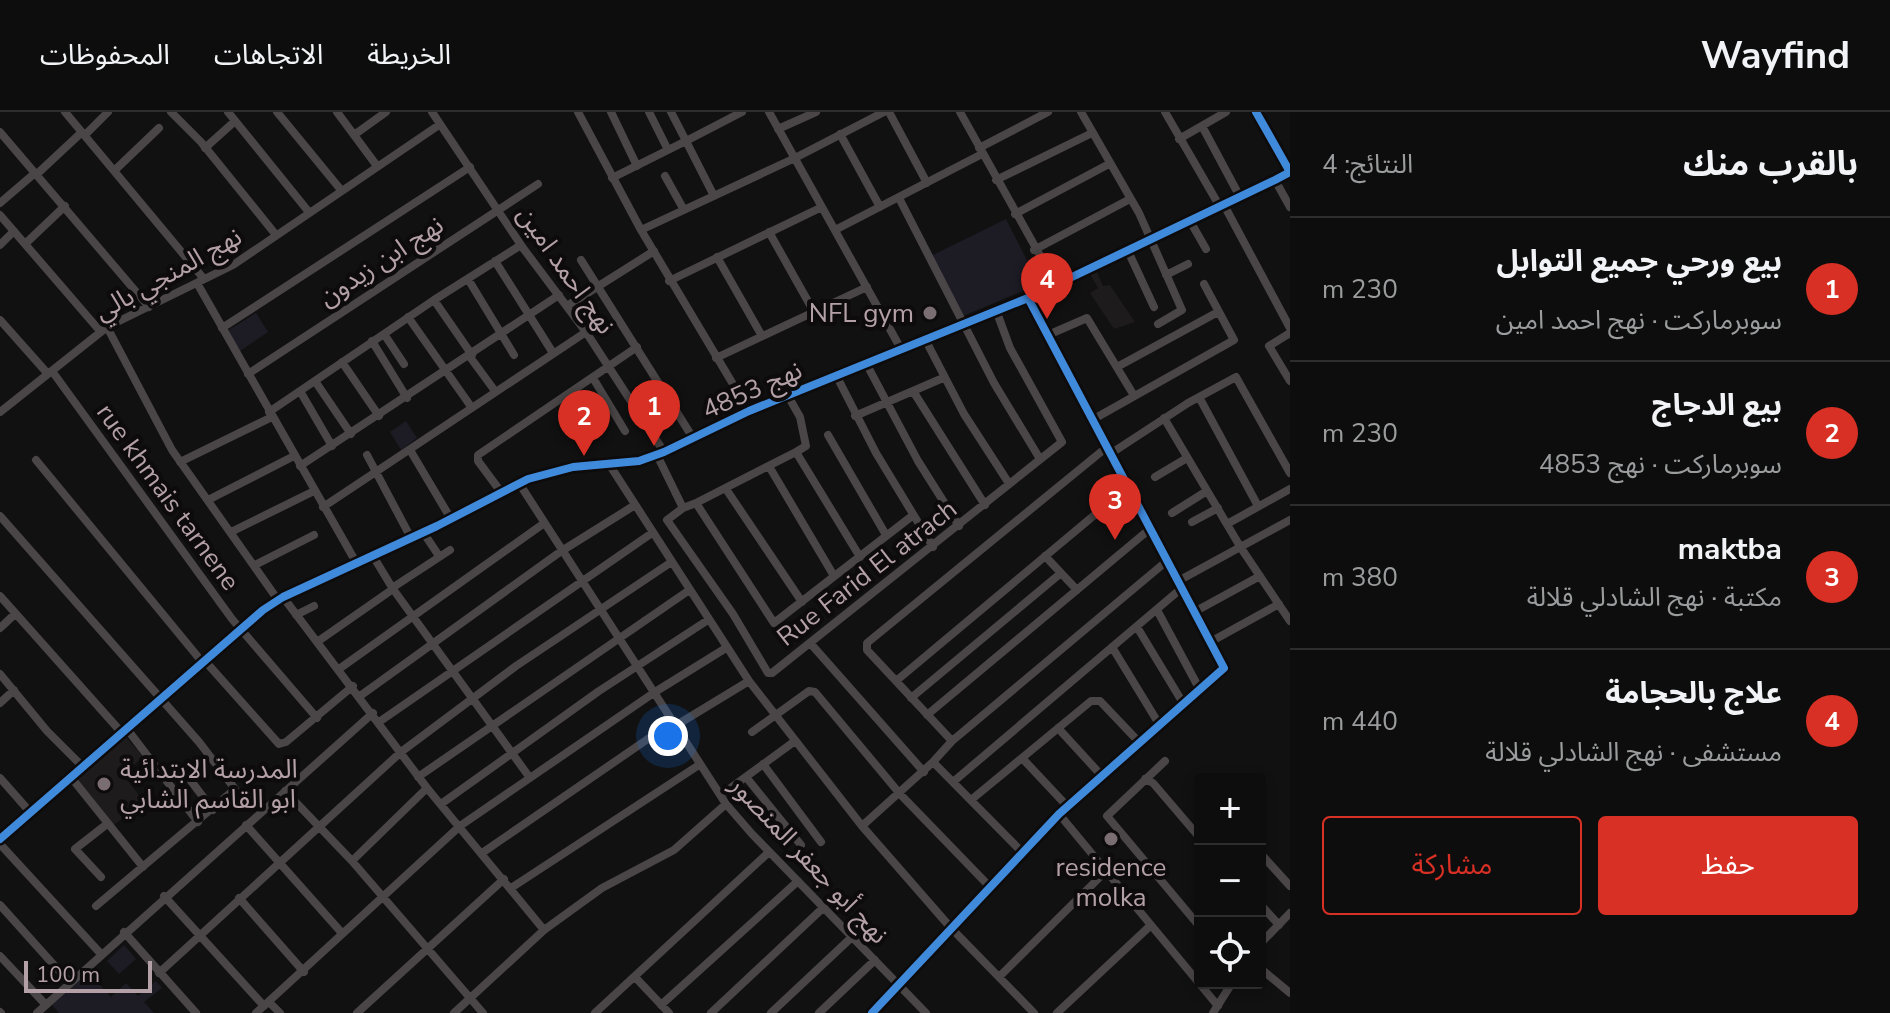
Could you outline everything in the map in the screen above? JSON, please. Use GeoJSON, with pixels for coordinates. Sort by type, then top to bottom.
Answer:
{"type":"FeatureCollection","features":[{"type":"Feature","properties":{"kind":"street"},"geometry":{"type":"LineString","coordinates":[[65,112],[115,170],[200,281],[222,328],[357,564]]}},
{"type":"Feature","properties":{"kind":"street"},"geometry":{"type":"LineString","coordinates":[[0,203],[108,112]]}},
{"type":"Feature","properties":{"kind":"street"},"geometry":{"type":"LineString","coordinates":[[171,112],[205,148],[276,235]]}},
{"type":"Feature","properties":{"kind":"street"},"geometry":{"type":"LineString","coordinates":[[205,148],[232,117],[243,112]]}},
{"type":"Feature","properties":{"kind":"street"},"geometry":{"type":"LineString","coordinates":[[277,112],[341,190]]}},
{"type":"Feature","properties":{"kind":"street"},"geometry":{"type":"LineString","coordinates":[[337,112],[377,166]]}},
{"type":"Feature","properties":{"kind":"street"},"geometry":{"type":"LineString","coordinates":[[354,135],[386,112]]}},
{"type":"Feature","properties":{"kind":"street","name":"نهج احمد امين"},"geometry":{"type":"LineString","coordinates":[[432,112],[521,245],[609,366],[660,454]]}},
{"type":"Feature","properties":{"kind":"street"},"geometry":{"type":"LineString","coordinates":[[578,112],[669,281],[749,411]]}},
{"type":"Feature","properties":{"kind":"street"},"geometry":{"type":"LineString","coordinates":[[611,112],[637,166]]}},
{"type":"Feature","properties":{"kind":"street"},"geometry":{"type":"LineString","coordinates":[[649,112],[668,150]]}},
{"type":"Feature","properties":{"kind":"street"},"geometry":{"type":"LineString","coordinates":[[671,112],[714,196]]}},
{"type":"Feature","properties":{"kind":"street"},"geometry":{"type":"LineString","coordinates":[[715,112],[720,122]]}},
{"type":"Feature","properties":{"kind":"street"},"geometry":{"type":"LineString","coordinates":[[612,178],[742,112]]}},
{"type":"Feature","properties":{"kind":"street"},"geometry":{"type":"LineString","coordinates":[[769,112],[901,349]]}},
{"type":"Feature","properties":{"kind":"street"},"geometry":{"type":"LineString","coordinates":[[778,129],[816,112]]}},
{"type":"Feature","properties":{"kind":"street"},"geometry":{"type":"LineString","coordinates":[[641,230],[886,112],[927,183]]}},
{"type":"Feature","properties":{"kind":"street"},"geometry":{"type":"LineString","coordinates":[[962,112],[1034,250],[1056,284]]}},
{"type":"Feature","properties":{"kind":"street"},"geometry":{"type":"LineString","coordinates":[[835,230],[927,183],[1048,112]]}},
{"type":"Feature","properties":{"kind":"street"},"geometry":{"type":"LineString","coordinates":[[1081,112],[1152,239],[1182,310],[1158,324]]}},
{"type":"Feature","properties":{"kind":"street"},"geometry":{"type":"LineString","coordinates":[[1165,112],[1222,206],[1290,330],[1269,346],[1290,381]]}},
{"type":"Feature","properties":{"kind":"street"},"geometry":{"type":"LineString","coordinates":[[1179,139],[1226,112]]}},
{"type":"Feature","properties":{"kind":"street"},"geometry":{"type":"LineString","coordinates":[[1256,112],[1290,172]]}},
{"type":"Feature","properties":{"kind":"street"},"geometry":{"type":"LineString","coordinates":[[232,117],[308,211]]}},
{"type":"Feature","properties":{"kind":"street","name":"نهج المنجي بالي"},"geometry":{"type":"LineString","coordinates":[[0,412],[104,329],[200,281],[276,235],[439,125]]}},
{"type":"Feature","properties":{"kind":"street"},"geometry":{"type":"LineString","coordinates":[[1202,126],[1240,197]]}},
{"type":"Feature","properties":{"kind":"street"},"geometry":{"type":"LineString","coordinates":[[115,170],[159,128]]}},
{"type":"Feature","properties":{"kind":"street"},"geometry":{"type":"LineString","coordinates":[[996,180],[1092,133]]}},
{"type":"Feature","properties":{"kind":"street"},"geometry":{"type":"LineString","coordinates":[[840,134],[880,207]]}},
{"type":"Feature","properties":{"kind":"street"},"geometry":{"type":"LineString","coordinates":[[2,137],[65,206],[149,307]]}},
{"type":"Feature","properties":{"kind":"street"},"geometry":{"type":"LineString","coordinates":[[1015,214],[1109,164]]}},
{"type":"Feature","properties":{"kind":"street"},"geometry":{"type":"LineString","coordinates":[[222,328],[470,167]]}},
{"type":"Feature","properties":{"kind":"street","name":"نهج 4853"},"geometry":{"type":"LineString","coordinates":[[0,841],[70,776],[280,599],[451,519],[519,483],[549,472],[660,454],[787,394],[1028,298],[1290,172]]}},
{"type":"Feature","properties":{"kind":"street"},"geometry":{"type":"LineString","coordinates":[[665,176],[684,210]]}},
{"type":"Feature","properties":{"kind":"street"},"geometry":{"type":"LineString","coordinates":[[1275,180],[1290,207]]}},
{"type":"Feature","properties":{"kind":"street","name":"نهج ابن زيدون"},"geometry":{"type":"LineString","coordinates":[[248,374],[538,184]]}},
{"type":"Feature","properties":{"kind":"street"},"geometry":{"type":"LineString","coordinates":[[899,198],[994,383],[1040,459],[1063,438],[1010,348],[996,310]]}},
{"type":"Feature","properties":{"kind":"street"},"geometry":{"type":"LineString","coordinates":[[1034,250],[1130,199]]}},
{"type":"Feature","properties":{"kind":"street"},"geometry":{"type":"LineString","coordinates":[[25,244],[65,206]]}},
{"type":"Feature","properties":{"kind":"street"},"geometry":{"type":"LineString","coordinates":[[669,281],[822,207]]}},
{"type":"Feature","properties":{"kind":"street"},"geometry":{"type":"LineString","coordinates":[[0,215],[104,329],[180,462],[255,565],[353,686],[418,777],[544,930]]}},
{"type":"Feature","properties":{"kind":"street"},"geometry":{"type":"LineString","coordinates":[[1190,221],[1206,249]]}},
{"type":"Feature","properties":{"kind":"street"},"geometry":{"type":"LineString","coordinates":[[0,245],[14,231]]}},
{"type":"Feature","properties":{"kind":"street"},"geometry":{"type":"LineString","coordinates":[[769,232],[814,312]]}},
{"type":"Feature","properties":{"kind":"street"},"geometry":{"type":"LineString","coordinates":[[180,462],[270,414],[372,341],[521,245]]}},
{"type":"Feature","properties":{"kind":"street"},"geometry":{"type":"LineString","coordinates":[[567,306],[654,251]]}},
{"type":"Feature","properties":{"kind":"street"},"geometry":{"type":"LineString","coordinates":[[1128,251],[1154,307]]}},
{"type":"Feature","properties":{"kind":"street"},"geometry":{"type":"LineString","coordinates":[[717,257],[762,336]]}},
{"type":"Feature","properties":{"kind":"street"},"geometry":{"type":"LineString","coordinates":[[581,260],[693,438]]}},
{"type":"Feature","properties":{"kind":"street"},"geometry":{"type":"LineString","coordinates":[[495,261],[553,353]]}},
{"type":"Feature","properties":{"kind":"street"},"geometry":{"type":"LineString","coordinates":[[1166,275],[1188,264]]}},
{"type":"Feature","properties":{"kind":"street"},"geometry":{"type":"LineString","coordinates":[[468,279],[514,355]]}},
{"type":"Feature","properties":{"kind":"street"},"geometry":{"type":"LineString","coordinates":[[1092,420],[1234,338],[1204,284]]}},
{"type":"Feature","properties":{"kind":"street"},"geometry":{"type":"LineString","coordinates":[[716,358],[867,287]]}},
{"type":"Feature","properties":{"kind":"street"},"geometry":{"type":"LineString","coordinates":[[300,466],[471,356],[559,295]]}},
{"type":"Feature","properties":{"kind":"street"},"geometry":{"type":"LineString","coordinates":[[872,1013],[1067,806],[1138,741],[1223,671],[1225,664],[1028,298]]}},
{"type":"Feature","properties":{"kind":"street"},"geometry":{"type":"LineString","coordinates":[[434,300],[495,391]]}},
{"type":"Feature","properties":{"kind":"street"},"geometry":{"type":"LineString","coordinates":[[1117,367],[1218,312]]}},
{"type":"Feature","properties":{"kind":"street"},"geometry":{"type":"LineString","coordinates":[[408,317],[472,408]]}},
{"type":"Feature","properties":{"kind":"street"},"geometry":{"type":"LineString","coordinates":[[1048,335],[1087,318],[1133,394]]}},
{"type":"Feature","properties":{"kind":"street","name":"rue khmais tarnene"},"geometry":{"type":"LineString","coordinates":[[0,320],[50,373],[241,629],[317,718]]}},
{"type":"Feature","properties":{"kind":"street"},"geometry":{"type":"LineString","coordinates":[[323,507],[586,332]]}},
{"type":"Feature","properties":{"kind":"street"},"geometry":{"type":"LineString","coordinates":[[384,334],[404,364]]}},
{"type":"Feature","properties":{"kind":"street"},"geometry":{"type":"LineString","coordinates":[[925,339],[943,378],[1007,484]]}},
{"type":"Feature","properties":{"kind":"street"},"geometry":{"type":"LineString","coordinates":[[372,341],[407,398]]}},
{"type":"Feature","properties":{"kind":"street"},"geometry":{"type":"LineString","coordinates":[[501,492],[478,461],[478,455],[637,347]]}},
{"type":"Feature","properties":{"kind":"street"},"geometry":{"type":"LineString","coordinates":[[342,362],[379,416]]}},
{"type":"Feature","properties":{"kind":"street"},"geometry":{"type":"LineString","coordinates":[[866,363],[885,402],[959,526]]}},
{"type":"Feature","properties":{"kind":"street"},"geometry":{"type":"LineString","coordinates":[[836,375],[855,416],[933,547]]}},
{"type":"Feature","properties":{"kind":"street"},"geometry":{"type":"LineString","coordinates":[[952,741],[867,650],[867,643],[1108,451],[1236,377],[1290,473]]}},
{"type":"Feature","properties":{"kind":"street"},"geometry":{"type":"LineString","coordinates":[[593,378],[625,431]]}},
{"type":"Feature","properties":{"kind":"street"},"geometry":{"type":"LineString","coordinates":[[855,416],[943,378]]}},
{"type":"Feature","properties":{"kind":"street"},"geometry":{"type":"LineString","coordinates":[[315,381],[351,434]]}},
{"type":"Feature","properties":{"kind":"street"},"geometry":{"type":"LineString","coordinates":[[300,391],[332,446]]}},
{"type":"Feature","properties":{"kind":"street"},"geometry":{"type":"LineString","coordinates":[[913,391],[985,505]]}},
{"type":"Feature","properties":{"kind":"street"},"geometry":{"type":"LineString","coordinates":[[660,454],[683,508],[726,489],[806,446],[805,432],[787,394]]}},
{"type":"Feature","properties":{"kind":"street"},"geometry":{"type":"LineString","coordinates":[[1199,397],[1258,506]]}},
{"type":"Feature","properties":{"kind":"street"},"geometry":{"type":"LineString","coordinates":[[565,398],[577,422]]}},
{"type":"Feature","properties":{"kind":"street"},"geometry":{"type":"LineString","coordinates":[[1164,418],[1241,548],[1290,621]]}},
{"type":"Feature","properties":{"kind":"street"},"geometry":{"type":"LineString","coordinates":[[828,435],[886,535]]}},
{"type":"Feature","properties":{"kind":"street"},"geometry":{"type":"LineString","coordinates":[[410,450],[451,519]]}},
{"type":"Feature","properties":{"kind":"street"},"geometry":{"type":"LineString","coordinates":[[796,452],[860,557]]}},
{"type":"Feature","properties":{"kind":"street"},"geometry":{"type":"LineString","coordinates":[[367,455],[411,538]]}},
{"type":"Feature","properties":{"kind":"street"},"geometry":{"type":"LineString","coordinates":[[208,500],[294,456]]}},
{"type":"Feature","properties":{"kind":"street"},"geometry":{"type":"LineString","coordinates":[[1155,477],[1187,458]]}},
{"type":"Feature","properties":{"kind":"street","name":"Rue Farid El atrach"},"geometry":{"type":"LineString","coordinates":[[683,508],[667,520],[733,614],[768,673],[811,644],[1040,459]]}},
{"type":"Feature","properties":{"kind":"street"},"geometry":{"type":"LineString","coordinates":[[36,460],[204,662],[279,744],[317,718],[353,686]]}},
{"type":"Feature","properties":{"kind":"street"},"geometry":{"type":"LineString","coordinates":[[609,464],[688,591],[775,716],[862,826],[951,928],[1034,1013]]}},
{"type":"Feature","properties":{"kind":"street"},"geometry":{"type":"LineString","coordinates":[[770,468],[834,576]]}},
{"type":"Feature","properties":{"kind":"street","name":"نهج أبو جعفر المنصور"},"geometry":{"type":"LineString","coordinates":[[519,483],[560,552],[724,800],[769,852],[924,1012]]}},
{"type":"Feature","properties":{"kind":"street"},"geometry":{"type":"LineString","coordinates":[[896,681],[1128,487]]}},
{"type":"Feature","properties":{"kind":"street"},"geometry":{"type":"LineString","coordinates":[[726,489],[802,602]]}},
{"type":"Feature","properties":{"kind":"street"},"geometry":{"type":"LineString","coordinates":[[1227,524],[1290,489]]}},
{"type":"Feature","properties":{"kind":"street"},"geometry":{"type":"LineString","coordinates":[[231,532],[314,491]]}},
{"type":"Feature","properties":{"kind":"street"},"geometry":{"type":"LineString","coordinates":[[1172,513],[1207,491]]}},
{"type":"Feature","properties":{"kind":"street"},"geometry":{"type":"LineString","coordinates":[[696,503],[774,623],[912,516]]}},
{"type":"Feature","properties":{"kind":"street"},"geometry":{"type":"LineString","coordinates":[[360,696],[560,552],[635,505]]}},
{"type":"Feature","properties":{"kind":"street"},"geometry":{"type":"LineString","coordinates":[[1192,522],[1218,508]]}},
{"type":"Feature","properties":{"kind":"street"},"geometry":{"type":"LineString","coordinates":[[0,516],[234,786],[234,792],[96,906]]}},
{"type":"Feature","properties":{"kind":"street"},"geometry":{"type":"LineString","coordinates":[[339,669],[543,524]]}},
{"type":"Feature","properties":{"kind":"street"},"geometry":{"type":"LineString","coordinates":[[953,782],[1157,610],[1181,584],[1289,524]]}},
{"type":"Feature","properties":{"kind":"street"},"geometry":{"type":"LineString","coordinates":[[927,715],[1151,528]]}},
{"type":"Feature","properties":{"kind":"street"},"geometry":{"type":"LineString","coordinates":[[423,532],[439,556]]}},
{"type":"Feature","properties":{"kind":"street"},"geometry":{"type":"LineString","coordinates":[[379,722],[652,533]]}},
{"type":"Feature","properties":{"kind":"street"},"geometry":{"type":"LineString","coordinates":[[255,565],[314,535]]}},
{"type":"Feature","properties":{"kind":"street"},"geometry":{"type":"LineString","coordinates":[[317,642],[450,550]]}},
{"type":"Feature","properties":{"kind":"street"},"geometry":{"type":"LineString","coordinates":[[373,556],[412,617],[530,778]]}},
{"type":"Feature","properties":{"kind":"street"},"geometry":{"type":"LineString","coordinates":[[1045,556],[1077,590]]}},
{"type":"Feature","properties":{"kind":"street"},"geometry":{"type":"LineString","coordinates":[[862,826],[924,772],[952,741],[1168,560]]}},
{"type":"Feature","properties":{"kind":"street"},"geometry":{"type":"LineString","coordinates":[[159,973],[401,752],[471,698],[670,563]]}},
{"type":"Feature","properties":{"kind":"street"},"geometry":{"type":"LineString","coordinates":[[911,698],[1061,573]]}},
{"type":"Feature","properties":{"kind":"street"},"geometry":{"type":"LineString","coordinates":[[1196,611],[1260,576]]}},
{"type":"Feature","properties":{"kind":"street"},"geometry":{"type":"LineString","coordinates":[[418,777],[688,591]]}},
{"type":"Feature","properties":{"kind":"street"},"geometry":{"type":"LineString","coordinates":[[0,596],[124,731],[198,822]]}},
{"type":"Feature","properties":{"kind":"street"},"geometry":{"type":"LineString","coordinates":[[1212,641],[1279,604]]}},
{"type":"Feature","properties":{"kind":"street"},"geometry":{"type":"LineString","coordinates":[[296,615],[314,606]]}},
{"type":"Feature","properties":{"kind":"street"},"geometry":{"type":"LineString","coordinates":[[1157,610],[1200,690]]}},
{"type":"Feature","properties":{"kind":"street"},"geometry":{"type":"LineString","coordinates":[[0,628],[15,614]]}},
{"type":"Feature","properties":{"kind":"street"},"geometry":{"type":"LineString","coordinates":[[441,804],[637,666],[708,620]]}},
{"type":"Feature","properties":{"kind":"street"},"geometry":{"type":"LineString","coordinates":[[1137,627],[1183,703]]}},
{"type":"Feature","properties":{"kind":"street"},"geometry":{"type":"LineString","coordinates":[[811,644],[924,772]]}},
{"type":"Feature","properties":{"kind":"street"},"geometry":{"type":"LineString","coordinates":[[1112,647],[1159,724]]}},
{"type":"Feature","properties":{"kind":"street"},"geometry":{"type":"LineString","coordinates":[[256,1013],[460,826],[655,692],[726,648]]}},
{"type":"Feature","properties":{"kind":"street"},"geometry":{"type":"LineString","coordinates":[[0,674],[47,731],[83,767]]}},
{"type":"Feature","properties":{"kind":"street"},"geometry":{"type":"LineString","coordinates":[[289,684],[298,677]]}},
{"type":"Feature","properties":{"kind":"street"},"geometry":{"type":"LineString","coordinates":[[482,853],[675,723],[749,681]]}},
{"type":"Feature","properties":{"kind":"street"},"geometry":{"type":"LineString","coordinates":[[0,703],[14,690]]}},
{"type":"Feature","properties":{"kind":"street"},"geometry":{"type":"LineString","coordinates":[[752,732],[809,691],[815,692],[900,794],[990,887]]}},
{"type":"Feature","properties":{"kind":"street"},"geometry":{"type":"LineString","coordinates":[[971,800],[1091,701],[1100,701],[1138,741]]}},
{"type":"Feature","properties":{"kind":"street"},"geometry":{"type":"LineString","coordinates":[[37,1013],[164,896],[373,713]]}},
{"type":"Feature","properties":{"kind":"street"},"geometry":{"type":"LineString","coordinates":[[1058,728],[1101,775]]}},
{"type":"Feature","properties":{"kind":"street"},"geometry":{"type":"LineString","coordinates":[[454,1013],[544,930],[602,888],[674,850],[746,777],[795,741]]}},
{"type":"Feature","properties":{"kind":"street"},"geometry":{"type":"LineString","coordinates":[[1022,758],[1067,806]]}},
{"type":"Feature","properties":{"kind":"street"},"geometry":{"type":"LineString","coordinates":[[1165,761],[1107,816],[1194,920]]}},
{"type":"Feature","properties":{"kind":"street"},"geometry":{"type":"LineString","coordinates":[[933,762],[1022,852]]}},
{"type":"Feature","properties":{"kind":"street"},"geometry":{"type":"LineString","coordinates":[[763,764],[821,842]]}},
{"type":"Feature","properties":{"kind":"street"},"geometry":{"type":"LineString","coordinates":[[511,888],[699,765]]}},
{"type":"Feature","properties":{"kind":"street"},"geometry":{"type":"LineString","coordinates":[[70,776],[143,867]]}},
{"type":"Feature","properties":{"kind":"street"},"geometry":{"type":"LineString","coordinates":[[746,777],[801,845]]}},
{"type":"Feature","properties":{"kind":"street"},"geometry":{"type":"LineString","coordinates":[[0,778],[30,812]]}},
{"type":"Feature","properties":{"kind":"street"},"geometry":{"type":"LineString","coordinates":[[1145,779],[1153,783],[1194,831]]}},
{"type":"Feature","properties":{"kind":"street"},"geometry":{"type":"LineString","coordinates":[[191,781],[213,810]]}},
{"type":"Feature","properties":{"kind":"street"},"geometry":{"type":"LineString","coordinates":[[352,861],[427,788]]}},
{"type":"Feature","properties":{"kind":"street"},"geometry":{"type":"LineString","coordinates":[[285,791],[352,861],[483,1013]]}},
{"type":"Feature","properties":{"kind":"street"},"geometry":{"type":"LineString","coordinates":[[1059,814],[1107,870],[1216,1010],[1228,989]]}},
{"type":"Feature","properties":{"kind":"street"},"geometry":{"type":"LineString","coordinates":[[101,877],[75,849],[107,824]]}},
{"type":"Feature","properties":{"kind":"street"},"geometry":{"type":"LineString","coordinates":[[246,825],[341,932]]}},
{"type":"Feature","properties":{"kind":"street"},"geometry":{"type":"LineString","coordinates":[[0,841],[101,954]]}},
{"type":"Feature","properties":{"kind":"street"},"geometry":{"type":"LineString","coordinates":[[595,1013],[769,852]]}},
{"type":"Feature","properties":{"kind":"street"},"geometry":{"type":"LineString","coordinates":[[1266,860],[1290,886]]}},
{"type":"Feature","properties":{"kind":"street"},"geometry":{"type":"LineString","coordinates":[[999,977],[1107,870]]}},
{"type":"Feature","properties":{"kind":"street"},"geometry":{"type":"LineString","coordinates":[[357,1013],[504,879]]}},
{"type":"Feature","properties":{"kind":"street"},"geometry":{"type":"LineString","coordinates":[[661,1005],[798,881]]}},
{"type":"Feature","properties":{"kind":"street"},"geometry":{"type":"LineString","coordinates":[[164,896],[266,1004],[280,1013]]}},
{"type":"Feature","properties":{"kind":"street"},"geometry":{"type":"LineString","coordinates":[[239,898],[304,972]]}},
{"type":"Feature","properties":{"kind":"street"},"geometry":{"type":"LineString","coordinates":[[0,905],[70,983]]}},
{"type":"Feature","properties":{"kind":"street"},"geometry":{"type":"LineString","coordinates":[[711,1013],[824,907]]}},
{"type":"Feature","properties":{"kind":"street"},"geometry":{"type":"LineString","coordinates":[[1266,911],[1279,925]]}},
{"type":"Feature","properties":{"kind":"street"},"geometry":{"type":"LineString","coordinates":[[1266,938],[1290,913]]}},
{"type":"Feature","properties":{"kind":"street"},"geometry":{"type":"LineString","coordinates":[[1057,1013],[1150,926]]}},
{"type":"Feature","properties":{"kind":"street"},"geometry":{"type":"LineString","coordinates":[[124,932],[196,1013]]}},
{"type":"Feature","properties":{"kind":"street"},"geometry":{"type":"LineString","coordinates":[[771,1013],[852,937]]}},
{"type":"Feature","properties":{"kind":"street"},"geometry":{"type":"LineString","coordinates":[[0,956],[46,1005]]}},
{"type":"Feature","properties":{"kind":"street"},"geometry":{"type":"LineString","coordinates":[[819,1013],[875,960]]}},
{"type":"Feature","properties":{"kind":"street"},"geometry":{"type":"LineString","coordinates":[[1266,973],[1290,993]]}},
{"type":"Feature","properties":{"kind":"street"},"geometry":{"type":"LineString","coordinates":[[635,977],[669,1013]]}},
{"type":"Feature","properties":{"kind":"shaded area"},"geometry":{"type":"Polygon","coordinates":[[[1006,219],[1039,284],[963,316],[931,256],[1006,219]]]}},
{"type":"Feature","properties":{"kind":"shaded area"},"geometry":{"type":"Polygon","coordinates":[[[1097,272],[1103,286],[1110,285],[1135,322],[1114,329],[1090,293],[1098,288],[1090,274],[1097,272]]]}},
{"type":"Feature","properties":{"kind":"shaded area"},"geometry":{"type":"Polygon","coordinates":[[[256,313],[268,332],[240,351],[227,331],[256,313]]]}},
{"type":"Feature","properties":{"kind":"shaded area"},"geometry":{"type":"Polygon","coordinates":[[[406,421],[417,438],[401,450],[390,432],[406,421]]]}},
{"type":"Feature","properties":{"kind":"shaded area","name":"المدرسة الابتدائية ابو القاسم الشابي"},"geometry":{"type":"Polygon","coordinates":[[[126,737],[143,757],[123,774],[144,802],[114,825],[75,781],[126,737]]]}},
{"type":"Feature","properties":{"kind":"shaded area"},"geometry":{"type":"Polygon","coordinates":[[[124,945],[136,959],[119,974],[107,961],[124,945]]]}},
{"type":"Feature","properties":{"kind":"shaded area"},"geometry":{"type":"Polygon","coordinates":[[[88,972],[111,997],[126,983],[138,996],[156,981],[162,988],[144,1002],[154,1013],[59,1013],[52,1005],[88,972]]]}},
{"type":"Feature","properties":{"kind":"cycle path"},"geometry":{"type":"LineString","coordinates":[[0,839],[263,610],[283,597],[437,526],[528,479],[573,467],[639,461],[664,452],[749,411],[1028,298],[1290,172],[1256,112]]}},
{"type":"Feature","properties":{"kind":"cycle path"},"geometry":{"type":"LineString","coordinates":[[872,1013],[1059,814],[1224,668],[1028,298]]}},
{"type":"Feature","properties":{"kind":"place","name":"NFL gym"},"geometry":{"type":"Point","coordinates":[930,313]}},
{"type":"Feature","properties":{"kind":"place","name":"علاج بالحجامة"},"geometry":{"type":"Point","coordinates":[1047,319]}},
{"type":"Feature","properties":{"kind":"place","name":"بيع ورحي جميع التوابل"},"geometry":{"type":"Point","coordinates":[654,446]}},
{"type":"Feature","properties":{"kind":"place","name":"بيع الدجاج"},"geometry":{"type":"Point","coordinates":[584,456]}},
{"type":"Feature","properties":{"kind":"place","name":"maktba"},"geometry":{"type":"Point","coordinates":[1115,540]}},
{"type":"Feature","properties":{"kind":"place","name":"المدرسة الابتدائية ابو القاسم الشابي"},"geometry":{"type":"Point","coordinates":[104,784]}},
{"type":"Feature","properties":{"kind":"place","name":"residence molka"},"geometry":{"type":"Point","coordinates":[1111,839]}}]}
